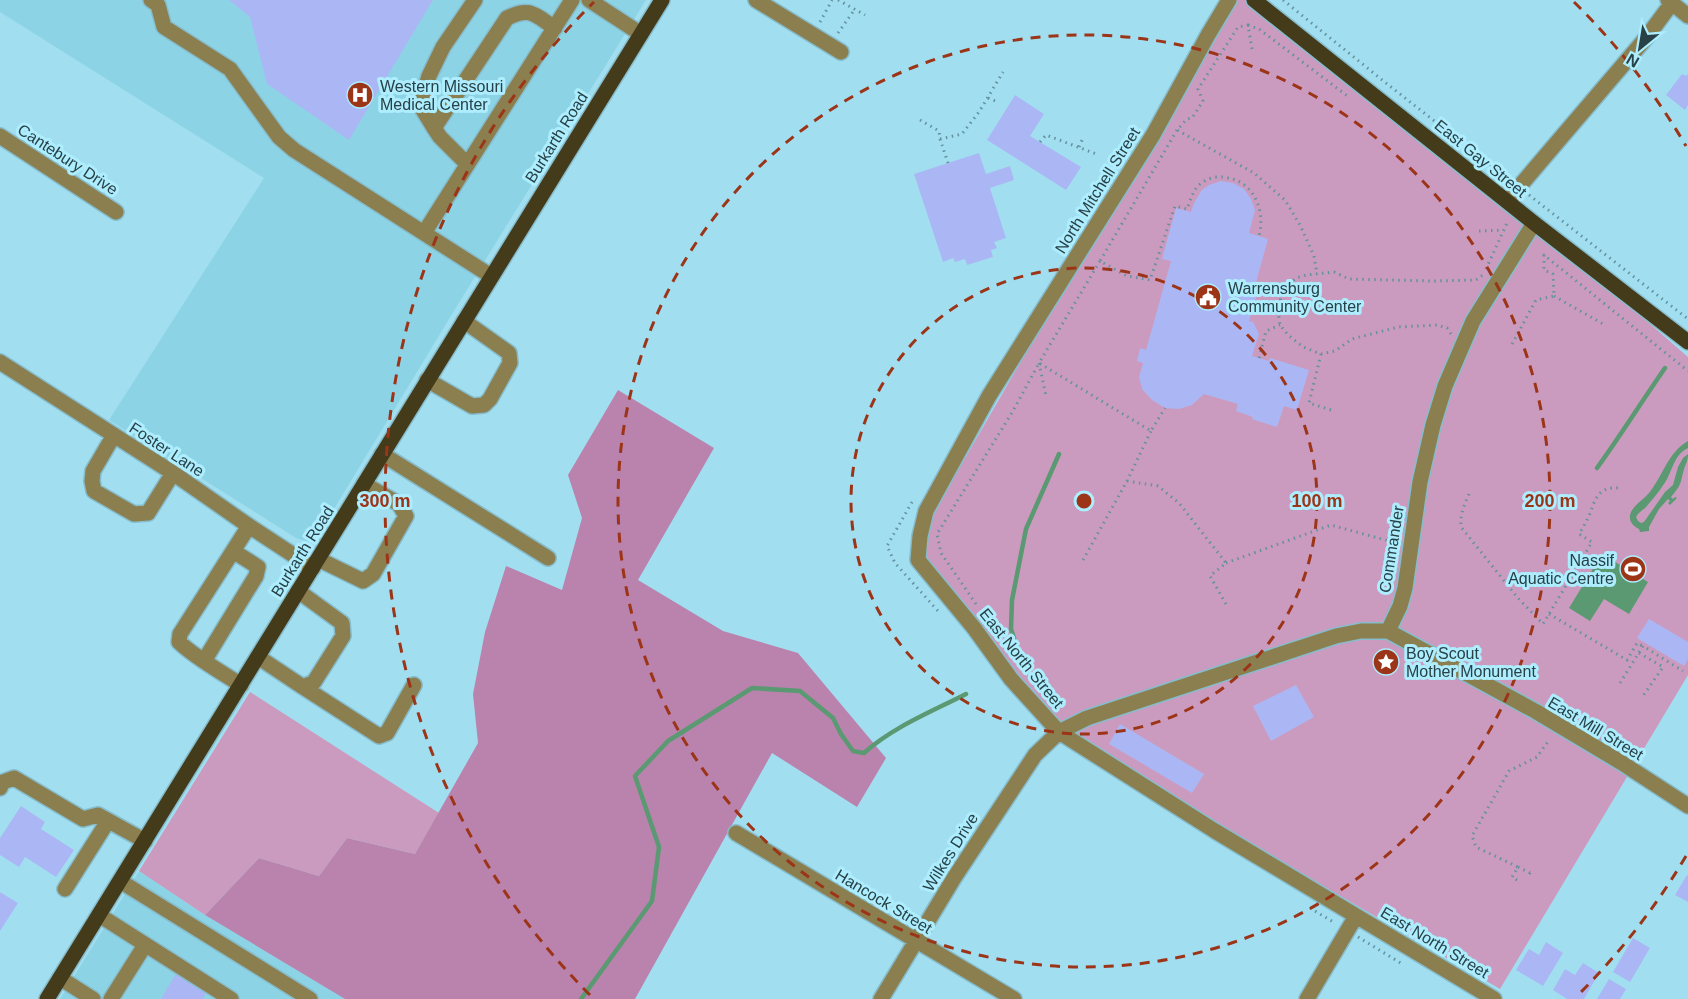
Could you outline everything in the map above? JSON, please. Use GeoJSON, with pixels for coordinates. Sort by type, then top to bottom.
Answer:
{"type":"FeatureCollection","features":[{"type":"Feature","properties":{"kind":"main road","name":"Burkarth Road"},"geometry":{"type":"LineString","coordinates":[[47,999],[662,0]]}},
{"type":"Feature","properties":{"kind":"main road","name":"East Gay Street"},"geometry":{"type":"LineString","coordinates":[[1254,0],[1534,223],[1688,342]]}},
{"type":"Feature","properties":{"kind":"street"},"geometry":{"type":"LineString","coordinates":[[151,0],[158,5],[164,27],[230,69],[279,136],[294,150],[491,276]]}},
{"type":"Feature","properties":{"kind":"street"},"geometry":{"type":"LineString","coordinates":[[467,164],[440,137],[420,105],[429,76],[443,47],[475,0]]}},
{"type":"Feature","properties":{"kind":"street"},"geometry":{"type":"LineString","coordinates":[[424,232],[572,0]]}},
{"type":"Feature","properties":{"kind":"street"},"geometry":{"type":"LineString","coordinates":[[756,0],[841,52]]}},
{"type":"Feature","properties":{"kind":"street","name":"North Mitchell Street"},"geometry":{"type":"LineString","coordinates":[[988,396],[1153,135],[1229,0]]}},
{"type":"Feature","properties":{"kind":"street"},"geometry":{"type":"LineString","coordinates":[[594,1],[641,34]]}},
{"type":"Feature","properties":{"kind":"street"},"geometry":{"type":"LineString","coordinates":[[1508,202],[1646,38],[1670,2],[1688,16]]}},
{"type":"Feature","properties":{"kind":"street"},"geometry":{"type":"LineString","coordinates":[[434,128],[507,18],[520,11],[532,13],[555,28]]}},
{"type":"Feature","properties":{"kind":"street","name":"Cantebury Drive"},"geometry":{"type":"LineString","coordinates":[[0,136],[116,212]]}},
{"type":"Feature","properties":{"kind":"street","name":"Commander"},"geometry":{"type":"LineString","coordinates":[[1388,631],[1400,606],[1405,588],[1420,482],[1445,386],[1473,321],[1534,223]]}},
{"type":"Feature","properties":{"kind":"street"},"geometry":{"type":"LineString","coordinates":[[427,380],[472,406],[484,405],[490,399],[510,363],[509,353],[464,321]]}},
{"type":"Feature","properties":{"kind":"street","name":"Foster Lane"},"geometry":{"type":"LineString","coordinates":[[0,362],[174,473],[249,526],[316,563],[363,581],[373,574],[406,516],[399,504],[364,484]]}},
{"type":"Feature","properties":{"kind":"street","name":"East North Street"},"geometry":{"type":"LineString","coordinates":[[988,396],[926,511],[920,536],[918,560],[974,628],[1011,679],[1059,732],[1215,831],[1494,999]]}},
{"type":"Feature","properties":{"kind":"street"},"geometry":{"type":"LineString","coordinates":[[114,435],[93,471],[94,491],[134,514],[148,513],[174,473]]}},
{"type":"Feature","properties":{"kind":"street"},"geometry":{"type":"LineString","coordinates":[[382,454],[548,558]]}},
{"type":"Feature","properties":{"kind":"street"},"geometry":{"type":"LineString","coordinates":[[241,685],[191,654],[179,642],[180,634],[249,526]]}},
{"type":"Feature","properties":{"kind":"street"},"geometry":{"type":"LineString","coordinates":[[204,661],[256,576],[258,567],[233,551]]}},
{"type":"Feature","properties":{"kind":"street"},"geometry":{"type":"LineString","coordinates":[[298,591],[342,623],[343,636],[314,682],[303,687]]}},
{"type":"Feature","properties":{"kind":"street"},"geometry":{"type":"LineString","coordinates":[[1059,732],[1087,718],[1336,636],[1361,631],[1388,631]]}},
{"type":"Feature","properties":{"kind":"street","name":"East Mill Street"},"geometry":{"type":"LineString","coordinates":[[1388,631],[1535,711],[1688,806]]}},
{"type":"Feature","properties":{"kind":"street"},"geometry":{"type":"LineString","coordinates":[[258,657],[379,736],[387,733],[414,686]]}},
{"type":"Feature","properties":{"kind":"street","name":"Wilkes Drive"},"geometry":{"type":"LineString","coordinates":[[881,999],[954,878],[1035,755],[1059,732]]}},
{"type":"Feature","properties":{"kind":"street"},"geometry":{"type":"LineString","coordinates":[[0,788],[3,782],[14,778],[83,819],[98,815],[145,841]]}},
{"type":"Feature","properties":{"kind":"street"},"geometry":{"type":"LineString","coordinates":[[65,889],[108,820]]}},
{"type":"Feature","properties":{"kind":"street","name":"Hancock Street"},"geometry":{"type":"LineString","coordinates":[[736,833],[1014,999]]}},
{"type":"Feature","properties":{"kind":"street"},"geometry":{"type":"LineString","coordinates":[[120,881],[310,999]]}},
{"type":"Feature","properties":{"kind":"street"},"geometry":{"type":"LineString","coordinates":[[99,915],[231,999]]}},
{"type":"Feature","properties":{"kind":"street","name":"East North Street"},"geometry":{"type":"LineString","coordinates":[[1307,999],[1356,916]]}},
{"type":"Feature","properties":{"kind":"street"},"geometry":{"type":"LineString","coordinates":[[111,999],[145,945]]}},
{"type":"Feature","properties":{"kind":"street"},"geometry":{"type":"LineString","coordinates":[[60,978],[93,999]]}},
{"type":"Feature","properties":{"kind":"path"},"geometry":{"type":"LineString","coordinates":[[819,23],[832,0]]}},
{"type":"Feature","properties":{"kind":"path"},"geometry":{"type":"LineString","coordinates":[[838,0],[865,15]]}},
{"type":"Feature","properties":{"kind":"path"},"geometry":{"type":"LineString","coordinates":[[1283,0],[1688,319]]}},
{"type":"Feature","properties":{"kind":"path"},"geometry":{"type":"LineString","coordinates":[[837,35],[855,9]]}},
{"type":"Feature","properties":{"kind":"path"},"geometry":{"type":"LineString","coordinates":[[1248,25],[1252,49]]}},
{"type":"Feature","properties":{"kind":"path"},"geometry":{"type":"LineString","coordinates":[[980,610],[941,553],[938,534],[1013,411],[1177,130],[1187,119],[1192,118],[1203,101],[1198,89],[1238,27],[1248,25],[1259,29],[1358,104]]}},
{"type":"Feature","properties":{"kind":"path"},"geometry":{"type":"LineString","coordinates":[[940,139],[962,134],[988,98],[1003,72]]}},
{"type":"Feature","properties":{"kind":"path"},"geometry":{"type":"LineString","coordinates":[[988,98],[998,102]]}},
{"type":"Feature","properties":{"kind":"path"},"geometry":{"type":"LineString","coordinates":[[920,120],[939,130],[948,163]]}},
{"type":"Feature","properties":{"kind":"path"},"geometry":{"type":"LineString","coordinates":[[1177,130],[1254,173],[1285,200],[1300,225],[1314,256],[1317,274]]}},
{"type":"Feature","properties":{"kind":"path"},"geometry":{"type":"LineString","coordinates":[[1040,142],[1046,135],[1099,155]]}},
{"type":"Feature","properties":{"kind":"path"},"geometry":{"type":"LineString","coordinates":[[1079,147],[1083,138]]}},
{"type":"Feature","properties":{"kind":"path"},"geometry":{"type":"LineString","coordinates":[[1100,261],[1127,276],[1150,280],[1175,206],[1187,209],[1197,188],[1205,180],[1217,176],[1233,178],[1245,184],[1254,195],[1261,220],[1259,236]]}},
{"type":"Feature","properties":{"kind":"path"},"geometry":{"type":"LineString","coordinates":[[1453,338],[1447,328],[1437,326],[1398,327],[1352,339],[1335,351],[1321,354],[1303,347],[1287,336],[1280,325],[1278,310],[1288,285],[1296,278],[1317,274],[1334,272],[1349,279],[1394,281],[1476,280],[1483,276],[1507,223],[1499,216]]}},
{"type":"Feature","properties":{"kind":"path"},"geometry":{"type":"LineString","coordinates":[[1479,231],[1503,230]]}},
{"type":"Feature","properties":{"kind":"path"},"geometry":{"type":"LineString","coordinates":[[1554,296],[1553,274],[1544,270],[1544,255],[1688,371]]}},
{"type":"Feature","properties":{"kind":"path"},"geometry":{"type":"LineString","coordinates":[[1512,344],[1536,300],[1554,296],[1605,325]]}},
{"type":"Feature","properties":{"kind":"path"},"geometry":{"type":"LineString","coordinates":[[1253,307],[1278,310]]}},
{"type":"Feature","properties":{"kind":"path"},"geometry":{"type":"LineString","coordinates":[[1259,358],[1266,331],[1280,325]]}},
{"type":"Feature","properties":{"kind":"path"},"geometry":{"type":"LineString","coordinates":[[1321,354],[1309,403],[1331,410]]}},
{"type":"Feature","properties":{"kind":"path"},"geometry":{"type":"LineString","coordinates":[[1040,363],[1046,396]]}},
{"type":"Feature","properties":{"kind":"path"},"geometry":{"type":"LineString","coordinates":[[1040,363],[1151,431]]}},
{"type":"Feature","properties":{"kind":"path"},"geometry":{"type":"LineString","coordinates":[[1083,560],[1164,408]]}},
{"type":"Feature","properties":{"kind":"path"},"geometry":{"type":"LineString","coordinates":[[1127,481],[1158,486],[1179,503],[1226,563]]}},
{"type":"Feature","properties":{"kind":"path"},"geometry":{"type":"LineString","coordinates":[[1469,494],[1462,513],[1461,527],[1516,597],[1543,624],[1592,542],[1580,534],[1593,502],[1601,492],[1611,487],[1619,488]]}},
{"type":"Feature","properties":{"kind":"path"},"geometry":{"type":"LineString","coordinates":[[917,494],[887,546],[895,563],[941,614]]}},
{"type":"Feature","properties":{"kind":"path"},"geometry":{"type":"LineString","coordinates":[[1226,604],[1210,576],[1226,563],[1331,525],[1398,542]]}},
{"type":"Feature","properties":{"kind":"path"},"geometry":{"type":"LineString","coordinates":[[1549,614],[1627,660],[1637,643],[1683,671]]}},
{"type":"Feature","properties":{"kind":"path"},"geometry":{"type":"LineString","coordinates":[[1620,683],[1643,646]]}},
{"type":"Feature","properties":{"kind":"path"},"geometry":{"type":"LineString","coordinates":[[1639,652],[1662,667],[1643,696]]}},
{"type":"Feature","properties":{"kind":"path"},"geometry":{"type":"LineString","coordinates":[[1532,869],[1530,873],[1476,847],[1472,836],[1509,771],[1537,757],[1549,740]]}},
{"type":"Feature","properties":{"kind":"path"},"geometry":{"type":"LineString","coordinates":[[1517,880],[1512,877],[1518,867]]}},
{"type":"Feature","properties":{"kind":"path"},"geometry":{"type":"LineString","coordinates":[[1310,908],[1405,965]]}},
{"type":"Feature","properties":{"kind":"shaded area"},"geometry":{"type":"Polygon","coordinates":[[[0,0],[646,0],[317,537],[308,542],[296,538],[109,420],[264,178],[0,12],[0,0]]]}},
{"type":"Feature","properties":{"kind":"shaded area"},"geometry":{"type":"Polygon","coordinates":[[[1230,0],[1254,0],[1534,223],[1688,357],[1688,675],[1500,989],[1059,732],[918,560],[920,536],[1230,0]]]}},
{"type":"Feature","properties":{"kind":"shaded area"},"geometry":{"type":"Polygon","coordinates":[[[618,390],[714,448],[638,580],[723,631],[798,653],[886,758],[857,807],[772,753],[635,999],[345,999],[205,915],[259,858],[319,876],[347,838],[415,854],[478,743],[473,694],[485,632],[506,566],[562,590],[582,518],[568,475],[618,390]]]}},
{"type":"Feature","properties":{"kind":"shaded area"},"geometry":{"type":"Polygon","coordinates":[[[1688,441],[1688,448],[1677,458],[1663,486],[1636,517],[1638,521],[1644,522],[1665,492],[1673,485],[1678,467],[1688,454],[1680,484],[1671,497],[1677,498],[1670,505],[1668,499],[1659,509],[1649,531],[1640,532],[1631,522],[1631,512],[1649,493],[1675,451],[1688,441]]]}},
{"type":"Feature","properties":{"kind":"shaded area"},"geometry":{"type":"Polygon","coordinates":[[[1602,554],[1648,582],[1629,614],[1604,599],[1590,621],[1569,608],[1602,554]]]}},
{"type":"Feature","properties":{"kind":"shaded area"},"geometry":{"type":"Polygon","coordinates":[[[250,692],[439,813],[415,854],[347,838],[319,876],[259,858],[205,915],[139,871],[250,692]]]}},
{"type":"Feature","properties":{"kind":"shaded area"},"geometry":{"type":"Polygon","coordinates":[[[139,871],[205,915],[345,999],[60,999],[139,871]]]}},
{"type":"Feature","properties":{"kind":"building"},"geometry":{"type":"Polygon","coordinates":[[[229,0],[433,0],[349,140],[267,84],[250,17],[229,0]]]}},
{"type":"Feature","properties":{"kind":"building"},"geometry":{"type":"Polygon","coordinates":[[[1682,74],[1686,76],[1688,74],[1688,105],[1685,110],[1666,95],[1682,74]]]}},
{"type":"Feature","properties":{"kind":"building"},"geometry":{"type":"Polygon","coordinates":[[[1015,95],[1044,114],[1030,136],[1081,167],[1066,190],[987,140],[1015,95]]]}},
{"type":"Feature","properties":{"kind":"building"},"geometry":{"type":"Polygon","coordinates":[[[979,153],[986,174],[1010,166],[1014,180],[990,188],[1006,238],[994,242],[997,248],[991,250],[993,257],[967,265],[965,259],[955,262],[953,258],[943,262],[914,174],[979,153]]]}},
{"type":"Feature","properties":{"kind":"building","name":"Warrensburg Community Center"},"geometry":{"type":"Polygon","coordinates":[[[1221,181],[1233,183],[1244,189],[1255,210],[1249,233],[1268,239],[1255,286],[1259,287],[1249,321],[1253,322],[1259,334],[1252,356],[1269,361],[1270,358],[1309,370],[1297,410],[1284,406],[1277,427],[1236,411],[1238,404],[1204,394],[1192,405],[1179,409],[1165,408],[1152,400],[1142,389],[1139,377],[1143,363],[1137,361],[1140,348],[1146,350],[1171,261],[1162,259],[1176,208],[1191,212],[1202,190],[1221,181]]]}},
{"type":"Feature","properties":{"kind":"building"},"geometry":{"type":"Polygon","coordinates":[[[1649,619],[1688,642],[1688,659],[1684,666],[1637,638],[1649,619]]]}},
{"type":"Feature","properties":{"kind":"building"},"geometry":{"type":"Polygon","coordinates":[[[1296,685],[1314,717],[1271,741],[1253,706],[1296,685]]]}},
{"type":"Feature","properties":{"kind":"building"},"geometry":{"type":"Polygon","coordinates":[[[1120,724],[1204,774],[1192,793],[1109,744],[1120,724]]]}},
{"type":"Feature","properties":{"kind":"building"},"geometry":{"type":"Polygon","coordinates":[[[21,806],[45,822],[41,829],[74,850],[56,877],[25,857],[19,867],[0,855],[0,838],[21,806]]]}},
{"type":"Feature","properties":{"kind":"building"},"geometry":{"type":"Polygon","coordinates":[[[1688,876],[1688,902],[1675,895],[1688,876]]]}},
{"type":"Feature","properties":{"kind":"building"},"geometry":{"type":"Polygon","coordinates":[[[0,892],[18,903],[0,931],[0,892]]]}},
{"type":"Feature","properties":{"kind":"building"},"geometry":{"type":"Polygon","coordinates":[[[1633,938],[1650,948],[1630,982],[1613,972],[1633,938]]]}},
{"type":"Feature","properties":{"kind":"building"},"geometry":{"type":"Polygon","coordinates":[[[1546,942],[1563,953],[1543,986],[1516,970],[1529,949],[1539,955],[1546,942]]]}},
{"type":"Feature","properties":{"kind":"building"},"geometry":{"type":"Polygon","coordinates":[[[1583,963],[1599,973],[1584,999],[1567,999],[1553,990],[1565,969],[1575,975],[1583,963]]]}},
{"type":"Feature","properties":{"kind":"building"},"geometry":{"type":"Polygon","coordinates":[[[177,972],[207,991],[203,999],[161,999],[177,972]]]}},
{"type":"Feature","properties":{"kind":"building"},"geometry":{"type":"Polygon","coordinates":[[[1609,979],[1626,989],[1620,999],[1597,999],[1609,979]]]}},
{"type":"Feature","properties":{"kind":"waterway"},"geometry":{"type":"LineString","coordinates":[[1597,468],[1665,368]]}},
{"type":"Feature","properties":{"kind":"waterway"},"geometry":{"type":"LineString","coordinates":[[1021,660],[1011,629],[1012,600],[1026,529],[1059,454]]}},
{"type":"Feature","properties":{"kind":"waterway"},"geometry":{"type":"LineString","coordinates":[[581,999],[652,901],[659,847],[635,776],[668,741],[752,688],[800,691],[833,718],[853,751],[864,753],[900,728],[966,694]]}},
{"type":"Feature","properties":{"kind":"place","name":"Western Missouri Medical Center"},"geometry":{"type":"Point","coordinates":[360,95]}},
{"type":"Feature","properties":{"kind":"place","name":"Warrensburg Community Center"},"geometry":{"type":"Point","coordinates":[1208,297]}},
{"type":"Feature","properties":{"kind":"place","name":"Nassif Aquatic Centre"},"geometry":{"type":"Point","coordinates":[1633,569]}},
{"type":"Feature","properties":{"kind":"place","name":"Boy Scout Mother Monument"},"geometry":{"type":"Point","coordinates":[1386,662]}}]}
